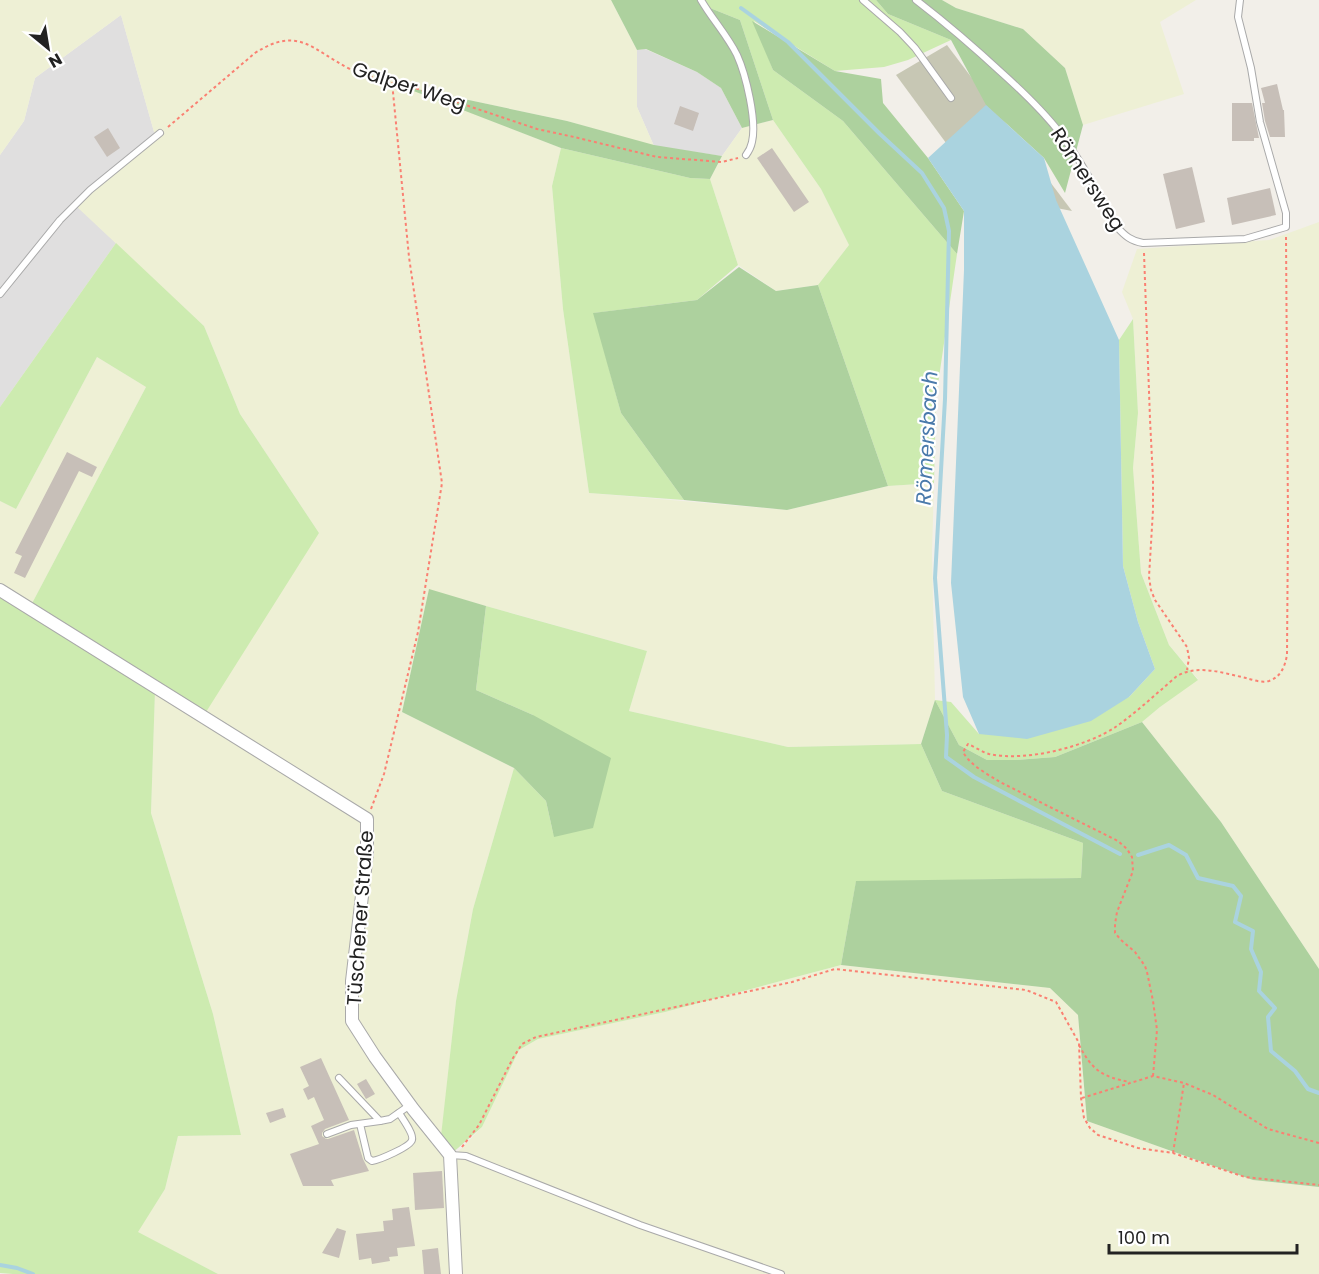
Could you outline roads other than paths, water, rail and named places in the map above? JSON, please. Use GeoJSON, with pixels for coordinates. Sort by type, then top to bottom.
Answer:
{"type":"FeatureCollection","features":[{"type":"Feature","properties":{"kind":"street","name":"Tüschener Straße"},"geometry":{"type":"LineString","coordinates":[[0,590],[367,819],[367,853],[352,981],[352,1021],[410,1105],[450,1155]]}},
{"type":"Feature","properties":{"kind":"street"},"geometry":{"type":"LineString","coordinates":[[450,1155],[456,1274]]}},
{"type":"Feature","properties":{"kind":"lane"},"geometry":{"type":"LineString","coordinates":[[701,0],[738,57],[753,123],[752,146],[746,155]]}},
{"type":"Feature","properties":{"kind":"lane"},"geometry":{"type":"LineString","coordinates":[[863,0],[915,48],[951,98]]}},
{"type":"Feature","properties":{"kind":"lane","name":"Römersweg"},"geometry":{"type":"LineString","coordinates":[[916,0],[984,56],[1059,131],[1073,150],[1116,227],[1132,241],[1143,243],[1245,239],[1286,227],[1286,213],[1260,122],[1251,68],[1238,17],[1240,0]]}},
{"type":"Feature","properties":{"kind":"lane"},"geometry":{"type":"LineString","coordinates":[[0,294],[60,220],[90,190],[160,133]]}},
{"type":"Feature","properties":{"kind":"lane"},"geometry":{"type":"LineString","coordinates":[[339,1078],[380,1121]]}},
{"type":"Feature","properties":{"kind":"lane"},"geometry":{"type":"LineString","coordinates":[[327,1134],[351,1125],[390,1119],[410,1105]]}},
{"type":"Feature","properties":{"kind":"lane"},"geometry":{"type":"LineString","coordinates":[[360,1124],[369,1158],[376,1161],[412,1140],[399,1113]]}},
{"type":"Feature","properties":{"kind":"lane"},"geometry":{"type":"LineString","coordinates":[[450,1155],[466,1156],[640,1225],[781,1274]]}},
{"type":"Feature","properties":{"kind":"water"},"geometry":{"type":"Polygon","coordinates":[[[986,105],[1044,158],[1056,200],[1119,340],[1123,566],[1138,622],[1155,669],[1129,697],[1091,721],[1027,739],[979,734],[963,697],[951,583],[964,270],[964,211],[928,158],[986,105]]]}},
{"type":"Feature","properties":{"kind":"waterway","name":"Römersbach"},"geometry":{"type":"LineString","coordinates":[[741,8],[788,42],[922,173],[944,208],[949,231],[945,399],[935,578],[947,735],[946,757],[974,777],[1120,854]]}},
{"type":"Feature","properties":{"kind":"waterway"},"geometry":{"type":"LineString","coordinates":[[1138,855],[1169,845],[1186,855],[1198,878],[1233,886],[1241,896],[1235,922],[1253,931],[1251,949],[1261,972],[1259,991],[1275,1008],[1268,1017],[1271,1051],[1295,1071],[1308,1089],[1319,1093]]}},
{"type":"Feature","properties":{"kind":"waterway"},"geometry":{"type":"LineString","coordinates":[[0,1265],[33,1274]]}}]}
